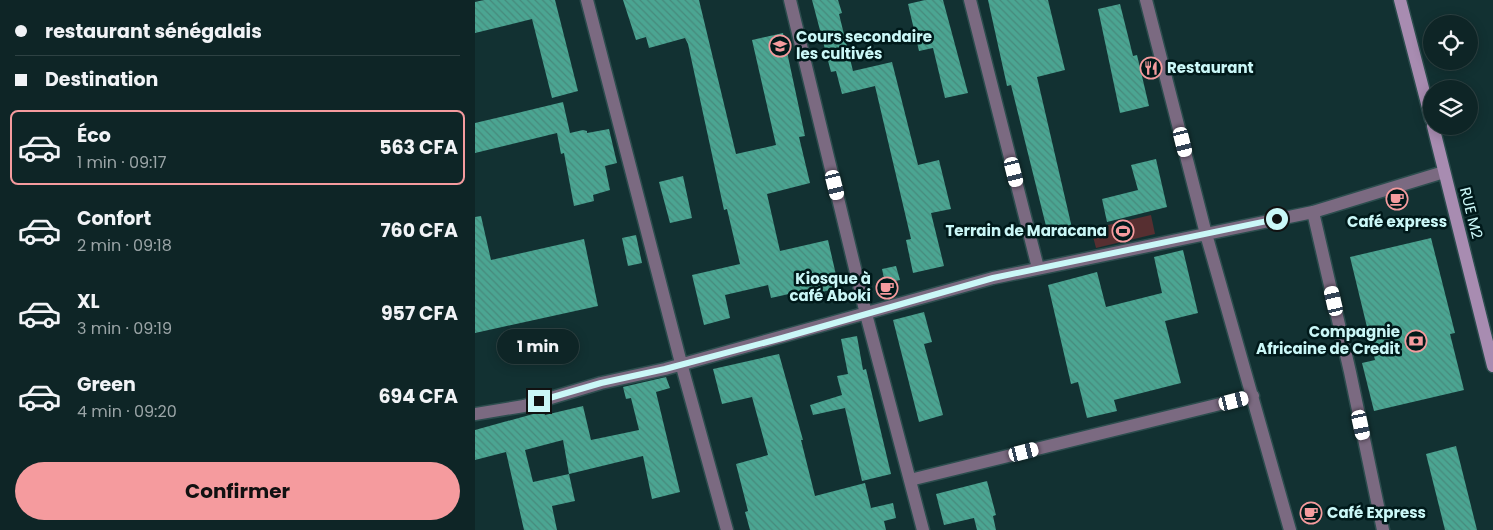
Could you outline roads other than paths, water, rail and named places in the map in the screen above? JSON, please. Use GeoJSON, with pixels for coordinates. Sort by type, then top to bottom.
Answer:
{"type":"FeatureCollection","features":[{"type":"Feature","properties":{"kind":"main road"},"geometry":{"type":"LineString","coordinates":[[1400,0],[1423,88]]}},
{"type":"Feature","properties":{"kind":"main road","name":"RUE M2"},"geometry":{"type":"LineString","coordinates":[[1435,135],[1493,366]]}},
{"type":"Feature","properties":{"kind":"street"},"geometry":{"type":"LineString","coordinates":[[587,0],[725,530]]}},
{"type":"Feature","properties":{"kind":"street"},"geometry":{"type":"LineString","coordinates":[[790,0],[866,314],[923,530]]}},
{"type":"Feature","properties":{"kind":"street"},"geometry":{"type":"LineString","coordinates":[[970,0],[1038,268]]}},
{"type":"Feature","properties":{"kind":"street"},"geometry":{"type":"LineString","coordinates":[[1146,0],[1207,234],[1290,530]]}},
{"type":"Feature","properties":{"kind":"street"},"geometry":{"type":"LineString","coordinates":[[475,414],[524,406],[993,278],[1313,212],[1444,172]]}},
{"type":"Feature","properties":{"kind":"street"},"geometry":{"type":"LineString","coordinates":[[1313,212],[1350,372],[1383,530]]}},
{"type":"Feature","properties":{"kind":"street"},"geometry":{"type":"LineString","coordinates":[[910,480],[1253,396]]}},
{"type":"Feature","properties":{"kind":"place","name":"Cours secondaire les cultivés"},"geometry":{"type":"Point","coordinates":[780,46]}},
{"type":"Feature","properties":{"kind":"place","name":"Restaurant"},"geometry":{"type":"Point","coordinates":[1151,68]}},
{"type":"Feature","properties":{"kind":"place","name":"Café express"},"geometry":{"type":"Point","coordinates":[1397,199]}},
{"type":"Feature","properties":{"kind":"place","name":"Terrain de Maracana"},"geometry":{"type":"Point","coordinates":[1123,231]}},
{"type":"Feature","properties":{"kind":"place","name":"Kiosque à café Aboki"},"geometry":{"type":"Point","coordinates":[887,288]}},
{"type":"Feature","properties":{"kind":"place","name":"Compagnie Africaine de Credit"},"geometry":{"type":"Point","coordinates":[1416,341]}},
{"type":"Feature","properties":{"kind":"place","name":"Café Express"},"geometry":{"type":"Point","coordinates":[1311,513]}}]}
